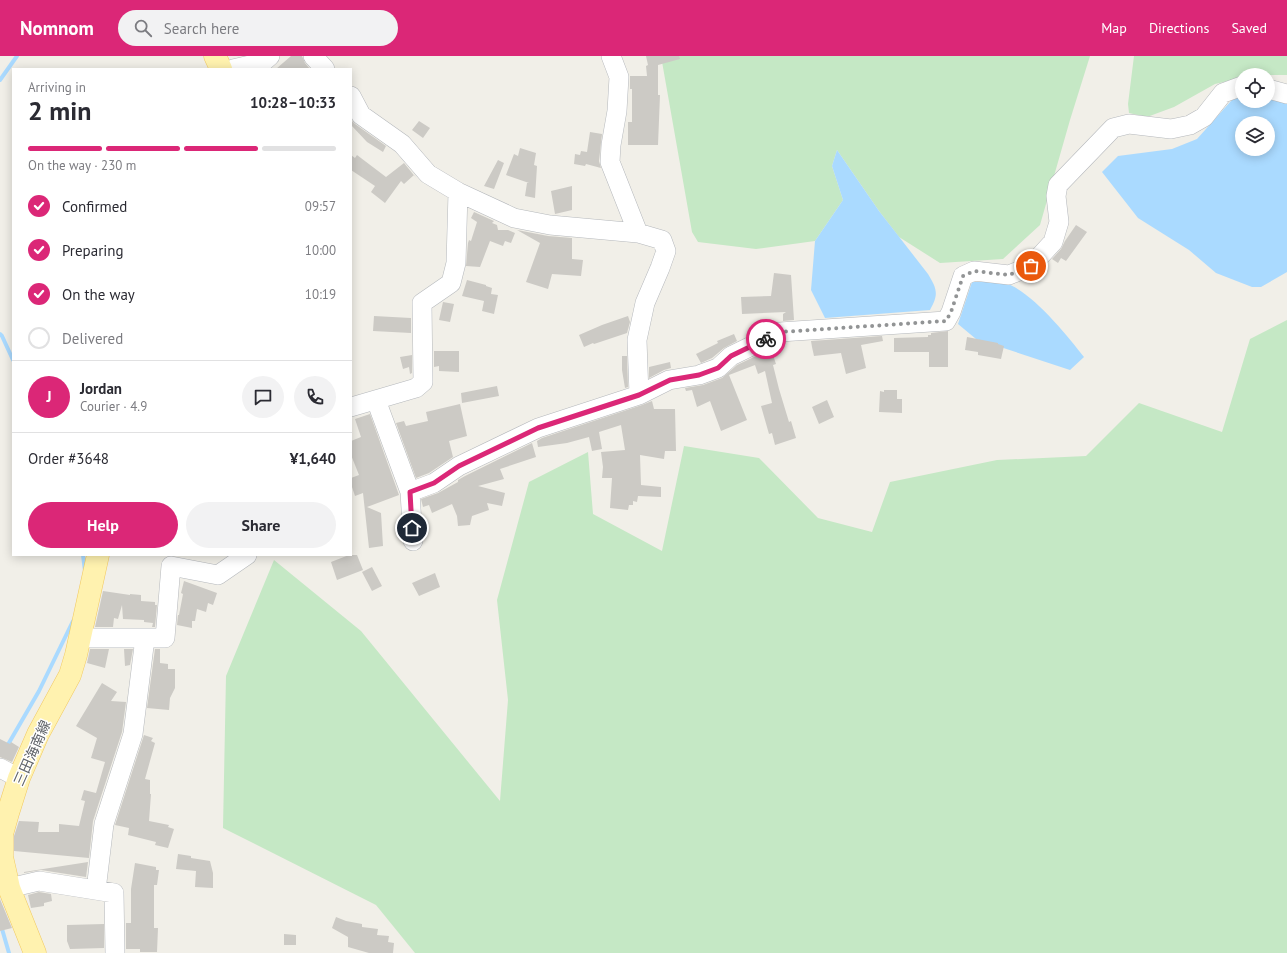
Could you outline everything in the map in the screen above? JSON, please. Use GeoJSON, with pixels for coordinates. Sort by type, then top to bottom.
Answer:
{"type":"FeatureCollection","features":[{"type":"Feature","properties":{"kind":"main road"},"geometry":{"type":"LineString","coordinates":[[215,56],[221,68]]}},
{"type":"Feature","properties":{"kind":"main road"},"geometry":{"type":"LineString","coordinates":[[222,68],[223,56]]}},
{"type":"Feature","properties":{"kind":"main road","name":"三田海南線"},"geometry":{"type":"LineString","coordinates":[[35,953],[8,888],[2,857],[2,834],[20,778],[38,734],[70,675],[80,638],[98,556]]}},
{"type":"Feature","properties":{"kind":"street"},"geometry":{"type":"LineString","coordinates":[[237,68],[263,62],[270,56]]}},
{"type":"Feature","properties":{"kind":"street"},"geometry":{"type":"LineString","coordinates":[[313,56],[324,68]]}},
{"type":"Feature","properties":{"kind":"street"},"geometry":{"type":"LineString","coordinates":[[611,56],[619,77],[617,111],[611,145],[610,162],[638,233]]}},
{"type":"Feature","properties":{"kind":"street"},"geometry":{"type":"LineString","coordinates":[[410,492],[434,483],[459,466],[538,428],[639,395],[670,380],[699,375],[718,368],[731,356],[780,332],[946,321],[951,312],[963,276],[974,271],[1009,275],[1031,266],[1053,242],[1059,222],[1056,196],[1058,185],[1112,128],[1129,124],[1171,129],[1190,126],[1204,117],[1223,93],[1235,89]]}},
{"type":"Feature","properties":{"kind":"street"},"geometry":{"type":"LineString","coordinates":[[1275,91],[1287,94]]}},
{"type":"Feature","properties":{"kind":"street"},"geometry":{"type":"LineString","coordinates":[[352,98],[361,115],[402,144],[428,174],[458,192],[514,218],[550,225],[638,233],[662,240],[666,251],[644,303],[637,340],[639,395]]}},
{"type":"Feature","properties":{"kind":"street"},"geometry":{"type":"LineString","coordinates":[[352,407],[416,388],[423,382],[422,303],[451,283],[456,263],[458,192]]}},
{"type":"Feature","properties":{"kind":"street"},"geometry":{"type":"LineString","coordinates":[[376,400],[410,492],[413,541]]}},
{"type":"Feature","properties":{"kind":"street"},"geometry":{"type":"LineString","coordinates":[[80,638],[164,638],[171,566],[218,575],[245,556]]}},
{"type":"Feature","properties":{"kind":"street"},"geometry":{"type":"LineString","coordinates":[[96,890],[104,824],[133,734],[145,638]]}},
{"type":"Feature","properties":{"kind":"street"},"geometry":{"type":"LineString","coordinates":[[0,768],[20,778]]}},
{"type":"Feature","properties":{"kind":"street"},"geometry":{"type":"LineString","coordinates":[[8,888],[39,880],[114,893],[115,953]]}},
{"type":"Feature","properties":{"kind":"green space"},"geometry":{"type":"Polygon","coordinates":[[[661,56],[1090,56],[1040,225],[1003,259],[940,263],[899,237],[837,150],[832,166],[843,200],[815,241],[756,249],[698,242],[692,232],[661,56]]]}},
{"type":"Feature","properties":{"kind":"green space"},"geometry":{"type":"Polygon","coordinates":[[[1134,56],[1287,56],[1287,75],[1275,75],[1275,68],[1235,68],[1235,80],[1215,84],[1174,107],[1147,117],[1129,113],[1128,104],[1134,56]]]}},
{"type":"Feature","properties":{"kind":"green space"},"geometry":{"type":"Polygon","coordinates":[[[1287,320],[1287,953],[415,953],[376,905],[223,828],[226,676],[274,560],[361,631],[500,801],[508,700],[497,600],[529,482],[588,452],[593,514],[662,551],[684,446],[759,458],[818,518],[872,532],[890,482],[997,460],[1086,456],[1139,403],[1222,432],[1250,339],[1287,320]]]}},
{"type":"Feature","properties":{"kind":"water"},"geometry":{"type":"Polygon","coordinates":[[[1235,97],[1235,108],[1275,108],[1275,100],[1287,103],[1287,272],[1261,287],[1252,287],[1216,273],[1189,250],[1138,218],[1102,172],[1118,156],[1172,149],[1197,139],[1235,97]]]}},
{"type":"Feature","properties":{"kind":"water"},"geometry":{"type":"Polygon","coordinates":[[[837,150],[879,211],[931,279],[935,288],[936,296],[930,310],[825,318],[811,290],[815,241],[843,200],[832,166],[837,150]]]}},
{"type":"Feature","properties":{"kind":"water"},"geometry":{"type":"Polygon","coordinates":[[[972,282],[1003,282],[1016,288],[1038,305],[1049,316],[1084,357],[1070,370],[976,339],[958,324],[972,282]]]}},
{"type":"Feature","properties":{"kind":"building"},"geometry":{"type":"Polygon","coordinates":[[[291,56],[302,56],[309,68],[277,68],[291,56]]]}},
{"type":"Feature","properties":{"kind":"building"},"geometry":{"type":"Polygon","coordinates":[[[646,56],[679,56],[680,59],[658,65],[658,95],[660,95],[658,145],[628,145],[628,122],[632,122],[632,89],[630,89],[630,76],[647,76],[646,66],[648,65],[646,56]]]}},
{"type":"Feature","properties":{"kind":"building"},"geometry":{"type":"Polygon","coordinates":[[[352,121],[386,146],[383,152],[367,142],[352,126],[352,121]]]}},
{"type":"Feature","properties":{"kind":"building"},"geometry":{"type":"Polygon","coordinates":[[[419,121],[430,128],[423,138],[412,130],[419,121]]]}},
{"type":"Feature","properties":{"kind":"building"},"geometry":{"type":"Polygon","coordinates":[[[590,132],[602,134],[599,161],[601,168],[586,164],[585,166],[574,164],[575,154],[580,155],[581,151],[587,152],[590,132]]]}},
{"type":"Feature","properties":{"kind":"building"},"geometry":{"type":"Polygon","coordinates":[[[520,148],[536,153],[534,165],[537,166],[535,198],[525,196],[527,183],[529,183],[506,175],[514,154],[518,156],[520,148]]]}},
{"type":"Feature","properties":{"kind":"building"},"geometry":{"type":"Polygon","coordinates":[[[357,155],[386,177],[404,163],[414,175],[404,184],[401,181],[385,203],[371,192],[375,186],[352,171],[352,156],[355,158],[357,155]]]}},
{"type":"Feature","properties":{"kind":"building"},"geometry":{"type":"Polygon","coordinates":[[[498,160],[504,163],[494,189],[484,186],[498,160]]]}},
{"type":"Feature","properties":{"kind":"building"},"geometry":{"type":"Polygon","coordinates":[[[572,186],[572,210],[555,214],[551,191],[572,186]]]}},
{"type":"Feature","properties":{"kind":"building"},"geometry":{"type":"Polygon","coordinates":[[[474,212],[494,221],[492,223],[497,225],[498,230],[508,230],[515,233],[511,243],[505,241],[503,246],[490,241],[480,267],[466,266],[468,243],[469,240],[471,241],[477,222],[471,218],[474,212]]]}},
{"type":"Feature","properties":{"kind":"building"},"geometry":{"type":"Polygon","coordinates":[[[1076,225],[1087,232],[1066,261],[1061,258],[1058,263],[1052,259],[1061,249],[1076,225]]]}},
{"type":"Feature","properties":{"kind":"building"},"geometry":{"type":"Polygon","coordinates":[[[517,230],[548,236],[572,238],[572,259],[583,260],[581,276],[552,274],[548,289],[526,282],[540,243],[517,230]]]}},
{"type":"Feature","properties":{"kind":"building"},"geometry":{"type":"Polygon","coordinates":[[[774,273],[791,275],[794,320],[783,321],[783,314],[786,312],[742,314],[741,297],[771,296],[774,273]]]}},
{"type":"Feature","properties":{"kind":"building"},"geometry":{"type":"Polygon","coordinates":[[[467,280],[486,285],[492,288],[491,294],[498,295],[494,314],[482,311],[484,301],[462,296],[467,280]]]}},
{"type":"Feature","properties":{"kind":"building"},"geometry":{"type":"Polygon","coordinates":[[[443,302],[454,304],[450,322],[439,320],[443,302]]]}},
{"type":"Feature","properties":{"kind":"building"},"geometry":{"type":"Polygon","coordinates":[[[374,316],[411,318],[411,333],[373,331],[374,316]]]}},
{"type":"Feature","properties":{"kind":"building"},"geometry":{"type":"Polygon","coordinates":[[[628,316],[630,322],[627,333],[584,347],[579,335],[628,316]]]}},
{"type":"Feature","properties":{"kind":"building"},"geometry":{"type":"Polygon","coordinates":[[[948,331],[948,367],[929,367],[929,352],[894,352],[894,338],[928,337],[931,333],[948,331]]]}},
{"type":"Feature","properties":{"kind":"building"},"geometry":{"type":"Polygon","coordinates":[[[734,334],[737,341],[724,348],[712,358],[701,363],[696,354],[718,343],[717,341],[734,334]]]}},
{"type":"Feature","properties":{"kind":"building"},"geometry":{"type":"Polygon","coordinates":[[[882,336],[883,341],[861,345],[866,368],[846,374],[841,353],[814,356],[811,341],[882,336]]]}},
{"type":"Feature","properties":{"kind":"building"},"geometry":{"type":"Polygon","coordinates":[[[967,337],[998,343],[1004,346],[1001,359],[978,355],[978,352],[965,350],[967,337]]]}},
{"type":"Feature","properties":{"kind":"building"},"geometry":{"type":"Polygon","coordinates":[[[771,349],[776,364],[773,365],[779,389],[789,422],[791,421],[796,438],[775,445],[772,433],[769,434],[761,406],[772,403],[765,371],[758,374],[755,365],[729,375],[747,420],[721,431],[710,401],[697,407],[692,390],[686,391],[685,388],[703,385],[722,378],[737,365],[771,349]]]}},
{"type":"Feature","properties":{"kind":"building"},"geometry":{"type":"Polygon","coordinates":[[[434,351],[459,351],[459,372],[439,371],[439,366],[434,367],[434,351]]]}},
{"type":"Feature","properties":{"kind":"building"},"geometry":{"type":"Polygon","coordinates":[[[412,355],[412,373],[410,374],[409,367],[403,369],[400,357],[412,355]]]}},
{"type":"Feature","properties":{"kind":"building"},"geometry":{"type":"Polygon","coordinates":[[[622,356],[627,356],[628,387],[625,388],[622,370],[622,356]]]}},
{"type":"Feature","properties":{"kind":"building"},"geometry":{"type":"Polygon","coordinates":[[[670,362],[671,368],[649,378],[649,367],[670,362]]]}},
{"type":"Feature","properties":{"kind":"building"},"geometry":{"type":"Polygon","coordinates":[[[497,386],[499,396],[462,403],[461,393],[497,386]]]}},
{"type":"Feature","properties":{"kind":"building"},"geometry":{"type":"Polygon","coordinates":[[[884,390],[897,390],[897,399],[902,399],[902,413],[879,412],[880,391],[884,392],[884,390]]]}},
{"type":"Feature","properties":{"kind":"building"},"geometry":{"type":"Polygon","coordinates":[[[827,400],[834,417],[819,424],[812,407],[827,400]]]}},
{"type":"Feature","properties":{"kind":"building"},"geometry":{"type":"Polygon","coordinates":[[[652,401],[654,409],[675,409],[676,451],[665,451],[664,459],[640,455],[641,485],[661,487],[661,497],[638,496],[637,502],[633,501],[633,505],[629,505],[628,510],[610,508],[612,478],[602,478],[603,467],[601,452],[625,450],[621,425],[599,432],[602,449],[592,451],[589,437],[567,443],[538,447],[537,441],[542,438],[652,401]]]}},
{"type":"Feature","properties":{"kind":"building"},"geometry":{"type":"Polygon","coordinates":[[[460,404],[467,436],[449,441],[453,457],[429,473],[416,478],[396,423],[404,421],[406,426],[428,421],[426,412],[460,404]]]}},
{"type":"Feature","properties":{"kind":"building"},"geometry":{"type":"Polygon","coordinates":[[[370,414],[399,495],[367,507],[381,513],[383,546],[369,548],[363,493],[355,496],[352,487],[352,478],[359,475],[352,458],[352,441],[361,437],[355,419],[370,414]]]}},
{"type":"Feature","properties":{"kind":"building"},"geometry":{"type":"Polygon","coordinates":[[[532,443],[536,457],[500,469],[504,479],[478,486],[505,493],[502,506],[487,503],[489,510],[472,516],[470,525],[458,526],[457,516],[452,504],[432,513],[429,505],[423,507],[421,499],[438,493],[458,482],[458,480],[465,476],[532,443]]]}},
{"type":"Feature","properties":{"kind":"building"},"geometry":{"type":"Polygon","coordinates":[[[357,555],[363,570],[337,580],[331,562],[346,556],[357,555]]]}},
{"type":"Feature","properties":{"kind":"building"},"geometry":{"type":"Polygon","coordinates":[[[372,567],[382,586],[372,591],[362,572],[372,567]]]}},
{"type":"Feature","properties":{"kind":"building"},"geometry":{"type":"Polygon","coordinates":[[[435,573],[440,587],[419,596],[412,583],[435,573]]]}},
{"type":"Feature","properties":{"kind":"building"},"geometry":{"type":"Polygon","coordinates":[[[184,581],[217,593],[213,605],[208,603],[206,612],[197,609],[195,621],[192,621],[192,628],[177,625],[184,581]]]}},
{"type":"Feature","properties":{"kind":"building"},"geometry":{"type":"Polygon","coordinates":[[[103,591],[141,595],[141,601],[155,602],[155,605],[157,605],[155,627],[152,627],[153,623],[144,622],[144,620],[123,619],[122,605],[118,619],[114,618],[113,627],[95,627],[103,591]]]}},
{"type":"Feature","properties":{"kind":"building"},"geometry":{"type":"Polygon","coordinates":[[[90,649],[109,649],[105,668],[87,663],[90,649]]]}},
{"type":"Feature","properties":{"kind":"building"},"geometry":{"type":"Polygon","coordinates":[[[124,649],[133,649],[130,665],[125,666],[124,649]]]}},
{"type":"Feature","properties":{"kind":"building"},"geometry":{"type":"Polygon","coordinates":[[[155,649],[160,649],[160,663],[168,664],[168,669],[175,669],[175,688],[170,698],[169,710],[147,708],[155,649]]]}},
{"type":"Feature","properties":{"kind":"building"},"geometry":{"type":"Polygon","coordinates":[[[102,683],[117,692],[111,701],[126,702],[122,732],[93,821],[89,858],[14,851],[14,836],[19,821],[39,822],[38,832],[59,832],[59,824],[79,826],[85,801],[81,800],[84,790],[96,793],[105,762],[91,758],[97,738],[76,726],[102,683]]]}},
{"type":"Feature","properties":{"kind":"building"},"geometry":{"type":"Polygon","coordinates":[[[144,735],[153,738],[151,741],[155,743],[145,779],[150,780],[151,794],[149,821],[169,825],[168,827],[174,829],[168,848],[155,845],[156,842],[128,835],[129,828],[115,825],[144,735]]]}},
{"type":"Feature","properties":{"kind":"building"},"geometry":{"type":"Polygon","coordinates":[[[0,739],[10,744],[11,742],[19,747],[12,762],[0,757],[0,739]]]}},
{"type":"Feature","properties":{"kind":"building"},"geometry":{"type":"Polygon","coordinates":[[[178,854],[210,861],[213,873],[213,888],[195,887],[196,871],[176,869],[178,854]]]}},
{"type":"Feature","properties":{"kind":"building"},"geometry":{"type":"Polygon","coordinates":[[[88,862],[86,877],[41,870],[24,873],[24,872],[88,862]]]}},
{"type":"Feature","properties":{"kind":"building"},"geometry":{"type":"Polygon","coordinates":[[[135,863],[156,867],[156,870],[159,870],[157,885],[154,885],[154,928],[158,928],[157,952],[140,952],[140,949],[126,949],[126,923],[131,923],[131,889],[135,863]]]}},
{"type":"Feature","properties":{"kind":"building"},"geometry":{"type":"Polygon","coordinates":[[[39,892],[51,894],[52,901],[44,903],[44,906],[31,908],[28,895],[39,892]]]}},
{"type":"Feature","properties":{"kind":"building"},"geometry":{"type":"Polygon","coordinates":[[[0,899],[12,928],[0,931],[0,899]]]}},
{"type":"Feature","properties":{"kind":"building"},"geometry":{"type":"Polygon","coordinates":[[[336,917],[346,921],[362,924],[362,927],[378,929],[377,935],[389,936],[388,942],[394,943],[393,953],[369,953],[348,947],[348,937],[332,928],[336,917]]]}},
{"type":"Feature","properties":{"kind":"building"},"geometry":{"type":"Polygon","coordinates":[[[104,924],[104,948],[70,949],[67,941],[67,925],[104,924]]]}},
{"type":"Feature","properties":{"kind":"building"},"geometry":{"type":"Polygon","coordinates":[[[284,934],[296,935],[296,945],[284,945],[284,934]]]}},
{"type":"Feature","properties":{"kind":"waterway"},"geometry":{"type":"LineString","coordinates":[[0,80],[17,56]]}},
{"type":"Feature","properties":{"kind":"waterway"},"geometry":{"type":"LineString","coordinates":[[0,334],[12,358]]}},
{"type":"Feature","properties":{"kind":"waterway"},"geometry":{"type":"LineString","coordinates":[[83,556],[85,571]]}},
{"type":"Feature","properties":{"kind":"waterway"},"geometry":{"type":"LineString","coordinates":[[6,748],[39,691],[73,621]]}},
{"type":"Feature","properties":{"kind":"waterway"},"geometry":{"type":"LineString","coordinates":[[0,922],[9,953]]}},
{"type":"Feature","properties":{"kind":"way so far"},"geometry":{"type":"LineString","coordinates":[[766,339],[780,332],[946,321],[951,312],[963,276],[974,271],[1009,275],[1031,266]]}},
{"type":"Feature","properties":{"kind":"route"},"geometry":{"type":"LineString","coordinates":[[412,528],[410,492],[434,483],[459,466],[538,428],[639,395],[670,380],[699,375],[718,368],[731,356],[766,339]]}}]}
